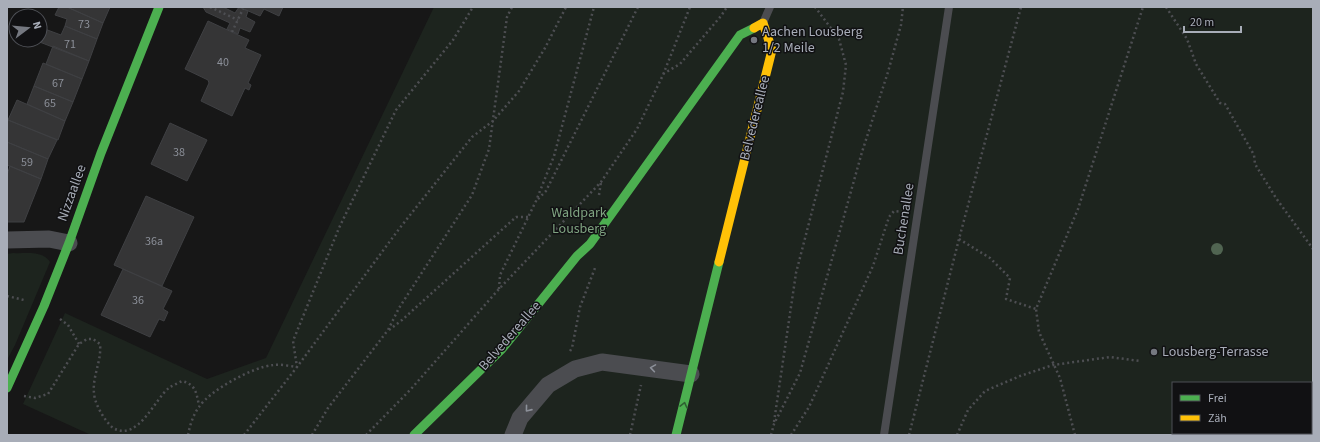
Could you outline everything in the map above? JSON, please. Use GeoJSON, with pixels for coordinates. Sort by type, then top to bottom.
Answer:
{"type":"FeatureCollection","features":[{"type":"Feature","properties":{"kind":"street","name":"Nizzaallee"},"geometry":{"type":"LineString","coordinates":[[7,388],[44,306],[69,243],[101,153],[160,7]]}},
{"type":"Feature","properties":{"kind":"street","name":"Belvedereallee"},"geometry":{"type":"LineString","coordinates":[[414,435],[502,349],[577,256],[590,244],[740,35],[763,23],[772,50],[676,435]]}},
{"type":"Feature","properties":{"kind":"street"},"geometry":{"type":"LineString","coordinates":[[7,240],[50,239],[69,243]]}},
{"type":"Feature","properties":{"kind":"street"},"geometry":{"type":"LineString","coordinates":[[513,435],[520,418],[548,385],[575,369],[602,362],[691,374]]}},
{"type":"Feature","properties":{"kind":"lane"},"geometry":{"type":"LineString","coordinates":[[763,23],[770,7]]}},
{"type":"Feature","properties":{"kind":"lane","name":"Buchenallee"},"geometry":{"type":"LineString","coordinates":[[884,435],[950,7]]}},
{"type":"Feature","properties":{"kind":"path"},"geometry":{"type":"LineString","coordinates":[[210,7],[238,20]]}},
{"type":"Feature","properties":{"kind":"path"},"geometry":{"type":"LineString","coordinates":[[297,367],[293,341],[339,228],[393,116],[396,110],[453,40],[473,7]]}},
{"type":"Feature","properties":{"kind":"path"},"geometry":{"type":"LineString","coordinates":[[312,435],[328,408],[388,330],[399,308],[472,195],[489,149],[507,17],[512,7]]}},
{"type":"Feature","properties":{"kind":"path"},"geometry":{"type":"LineString","coordinates":[[244,435],[297,367],[399,229],[472,138],[493,121],[519,91],[545,48],[566,7]]}},
{"type":"Feature","properties":{"kind":"path"},"geometry":{"type":"LineString","coordinates":[[499,289],[500,275],[536,201],[554,156],[594,7]]}},
{"type":"Feature","properties":{"kind":"path"},"geometry":{"type":"LineString","coordinates":[[536,201],[546,191],[638,7]]}},
{"type":"Feature","properties":{"kind":"path"},"geometry":{"type":"LineString","coordinates":[[366,435],[411,389],[499,289],[601,182],[637,129],[663,75],[690,7]]}},
{"type":"Feature","properties":{"kind":"path"},"geometry":{"type":"LineString","coordinates":[[663,75],[680,64],[722,16],[727,7]]}},
{"type":"Feature","properties":{"kind":"path"},"geometry":{"type":"LineString","coordinates":[[771,435],[774,424],[796,273],[843,92],[846,65],[839,39],[815,7]]}},
{"type":"Feature","properties":{"kind":"path"},"geometry":{"type":"LineString","coordinates":[[774,424],[800,373],[862,152],[901,26],[903,7]]}},
{"type":"Feature","properties":{"kind":"path"},"geometry":{"type":"LineString","coordinates":[[909,435],[959,239],[1021,7]]}},
{"type":"Feature","properties":{"kind":"path"},"geometry":{"type":"LineString","coordinates":[[1074,435],[1060,378],[1039,332],[1036,309],[1078,209],[1143,7]]}},
{"type":"Feature","properties":{"kind":"path"},"geometry":{"type":"LineString","coordinates":[[1166,7],[1188,39],[1196,64],[1220,103],[1225,104],[1254,155],[1254,164],[1276,198],[1313,249]]}},
{"type":"Feature","properties":{"kind":"path"},"geometry":{"type":"LineString","coordinates":[[232,32],[244,9]]}},
{"type":"Feature","properties":{"kind":"path"},"geometry":{"type":"LineString","coordinates":[[599,198],[601,182]]}},
{"type":"Feature","properties":{"kind":"path"},"geometry":{"type":"LineString","coordinates":[[388,330],[402,320],[516,217],[528,217]]}},
{"type":"Feature","properties":{"kind":"path"},"geometry":{"type":"LineString","coordinates":[[791,435],[809,407],[874,266],[889,217]]}},
{"type":"Feature","properties":{"kind":"path"},"geometry":{"type":"LineString","coordinates":[[959,239],[990,258],[1010,278],[1006,299],[1036,309]]}},
{"type":"Feature","properties":{"kind":"path"},"geometry":{"type":"LineString","coordinates":[[567,354],[572,348],[580,307],[597,262]]}},
{"type":"Feature","properties":{"kind":"path"},"geometry":{"type":"LineString","coordinates":[[7,296],[26,300]]}},
{"type":"Feature","properties":{"kind":"path"},"geometry":{"type":"LineString","coordinates":[[59,318],[68,325],[79,344]]}},
{"type":"Feature","properties":{"kind":"path"},"geometry":{"type":"LineString","coordinates":[[22,396],[35,398],[48,394],[79,344],[87,339],[93,339],[100,344],[100,352],[93,384],[95,400],[106,423],[119,432],[130,432],[139,427],[170,387],[182,381],[190,384],[196,392],[199,405]]}},
{"type":"Feature","properties":{"kind":"path"},"geometry":{"type":"LineString","coordinates":[[957,435],[968,410],[985,391],[1020,376],[1054,365],[1110,357],[1140,361]]}},
{"type":"Feature","properties":{"kind":"path"},"geometry":{"type":"LineString","coordinates":[[188,435],[190,423],[199,405],[218,389],[247,373],[273,365],[297,367]]}},
{"type":"Feature","properties":{"kind":"path"},"geometry":{"type":"LineString","coordinates":[[630,435],[645,367]]}},
{"type":"Feature","properties":{"kind":"green space","name":"Waldpark Lousberg"},"geometry":{"type":"Polygon","coordinates":[[[434,7],[1313,7],[1313,435],[91,435],[23,404],[65,313],[207,379],[266,358],[434,7]]]}},
{"type":"Feature","properties":{"kind":"green space"},"geometry":{"type":"Polygon","coordinates":[[[7,254],[38,254],[47,258],[50,262],[15,345],[7,360],[7,254]]]}},
{"type":"Feature","properties":{"kind":"building"},"geometry":{"type":"Polygon","coordinates":[[[59,7],[67,7],[103,23],[97,39],[65,26],[67,19],[55,15],[59,7]]]}},
{"type":"Feature","properties":{"kind":"building"},"geometry":{"type":"Polygon","coordinates":[[[67,7],[110,7],[103,23],[67,7]]]}},
{"type":"Feature","properties":{"kind":"building"},"geometry":{"type":"Polygon","coordinates":[[[203,7],[223,7],[235,13],[239,7],[248,11],[246,17],[255,22],[250,32],[240,28],[238,34],[227,29],[230,23],[206,12],[203,7]]]}},
{"type":"Feature","properties":{"kind":"building"},"geometry":{"type":"Polygon","coordinates":[[[239,7],[283,7],[279,16],[264,9],[260,16],[239,7]]]}},
{"type":"Feature","properties":{"kind":"building"},"geometry":{"type":"Polygon","coordinates":[[[208,21],[249,40],[245,48],[261,55],[248,83],[251,85],[249,90],[245,88],[232,116],[201,101],[209,83],[208,80],[185,69],[208,21]]]}},
{"type":"Feature","properties":{"kind":"building"},"geometry":{"type":"Polygon","coordinates":[[[65,26],[97,39],[89,61],[48,45],[48,30],[61,35],[65,26]]]}},
{"type":"Feature","properties":{"kind":"building"},"geometry":{"type":"Polygon","coordinates":[[[53,46],[89,61],[82,79],[46,64],[53,46]]]}},
{"type":"Feature","properties":{"kind":"building"},"geometry":{"type":"Polygon","coordinates":[[[43,63],[82,79],[73,102],[34,86],[43,63]]]}},
{"type":"Feature","properties":{"kind":"building"},"geometry":{"type":"Polygon","coordinates":[[[34,86],[73,102],[65,121],[27,104],[34,86]]]}},
{"type":"Feature","properties":{"kind":"building"},"geometry":{"type":"Polygon","coordinates":[[[17,100],[65,121],[58,140],[8,120],[17,100]]]}},
{"type":"Feature","properties":{"kind":"building"},"geometry":{"type":"Polygon","coordinates":[[[8,120],[57,140],[48,159],[7,142],[8,120]]]}},
{"type":"Feature","properties":{"kind":"building"},"geometry":{"type":"Polygon","coordinates":[[[170,123],[207,140],[187,181],[151,164],[170,123]]]}},
{"type":"Feature","properties":{"kind":"building"},"geometry":{"type":"Polygon","coordinates":[[[7,142],[48,159],[41,179],[7,165],[7,142]]]}},
{"type":"Feature","properties":{"kind":"building"},"geometry":{"type":"Polygon","coordinates":[[[10,166],[41,179],[24,222],[7,222],[7,175],[10,166]]]}},
{"type":"Feature","properties":{"kind":"building"},"geometry":{"type":"Polygon","coordinates":[[[146,196],[194,217],[162,286],[114,265],[146,196]]]}},
{"type":"Feature","properties":{"kind":"building"},"geometry":{"type":"Polygon","coordinates":[[[123,269],[172,291],[163,309],[168,312],[164,321],[159,319],[150,337],[101,315],[123,269]]]}},
{"type":"Feature","properties":{"kind":"traffic: fast"},"geometry":{"type":"LineString","coordinates":[[7,388],[44,306],[69,243],[101,153],[159,7]]}},
{"type":"Feature","properties":{"kind":"traffic: fast"},"geometry":{"type":"LineString","coordinates":[[414,435],[502,349],[577,256],[590,244],[740,35],[754,28]]}},
{"type":"Feature","properties":{"kind":"traffic: fast"},"geometry":{"type":"LineString","coordinates":[[676,435],[719,262]]}},
{"type":"Feature","properties":{"kind":"traffic: slow"},"geometry":{"type":"LineString","coordinates":[[719,262],[772,50],[763,23],[754,28]]}},
{"type":"Feature","properties":{"kind":"place","name":"Aachen Lousberg 1/2 Meile"},"geometry":{"type":"Point","coordinates":[754,40]}},
{"type":"Feature","properties":{"kind":"place","name":"Lousberg-Terrasse"},"geometry":{"type":"Point","coordinates":[1154,352]}}]}
